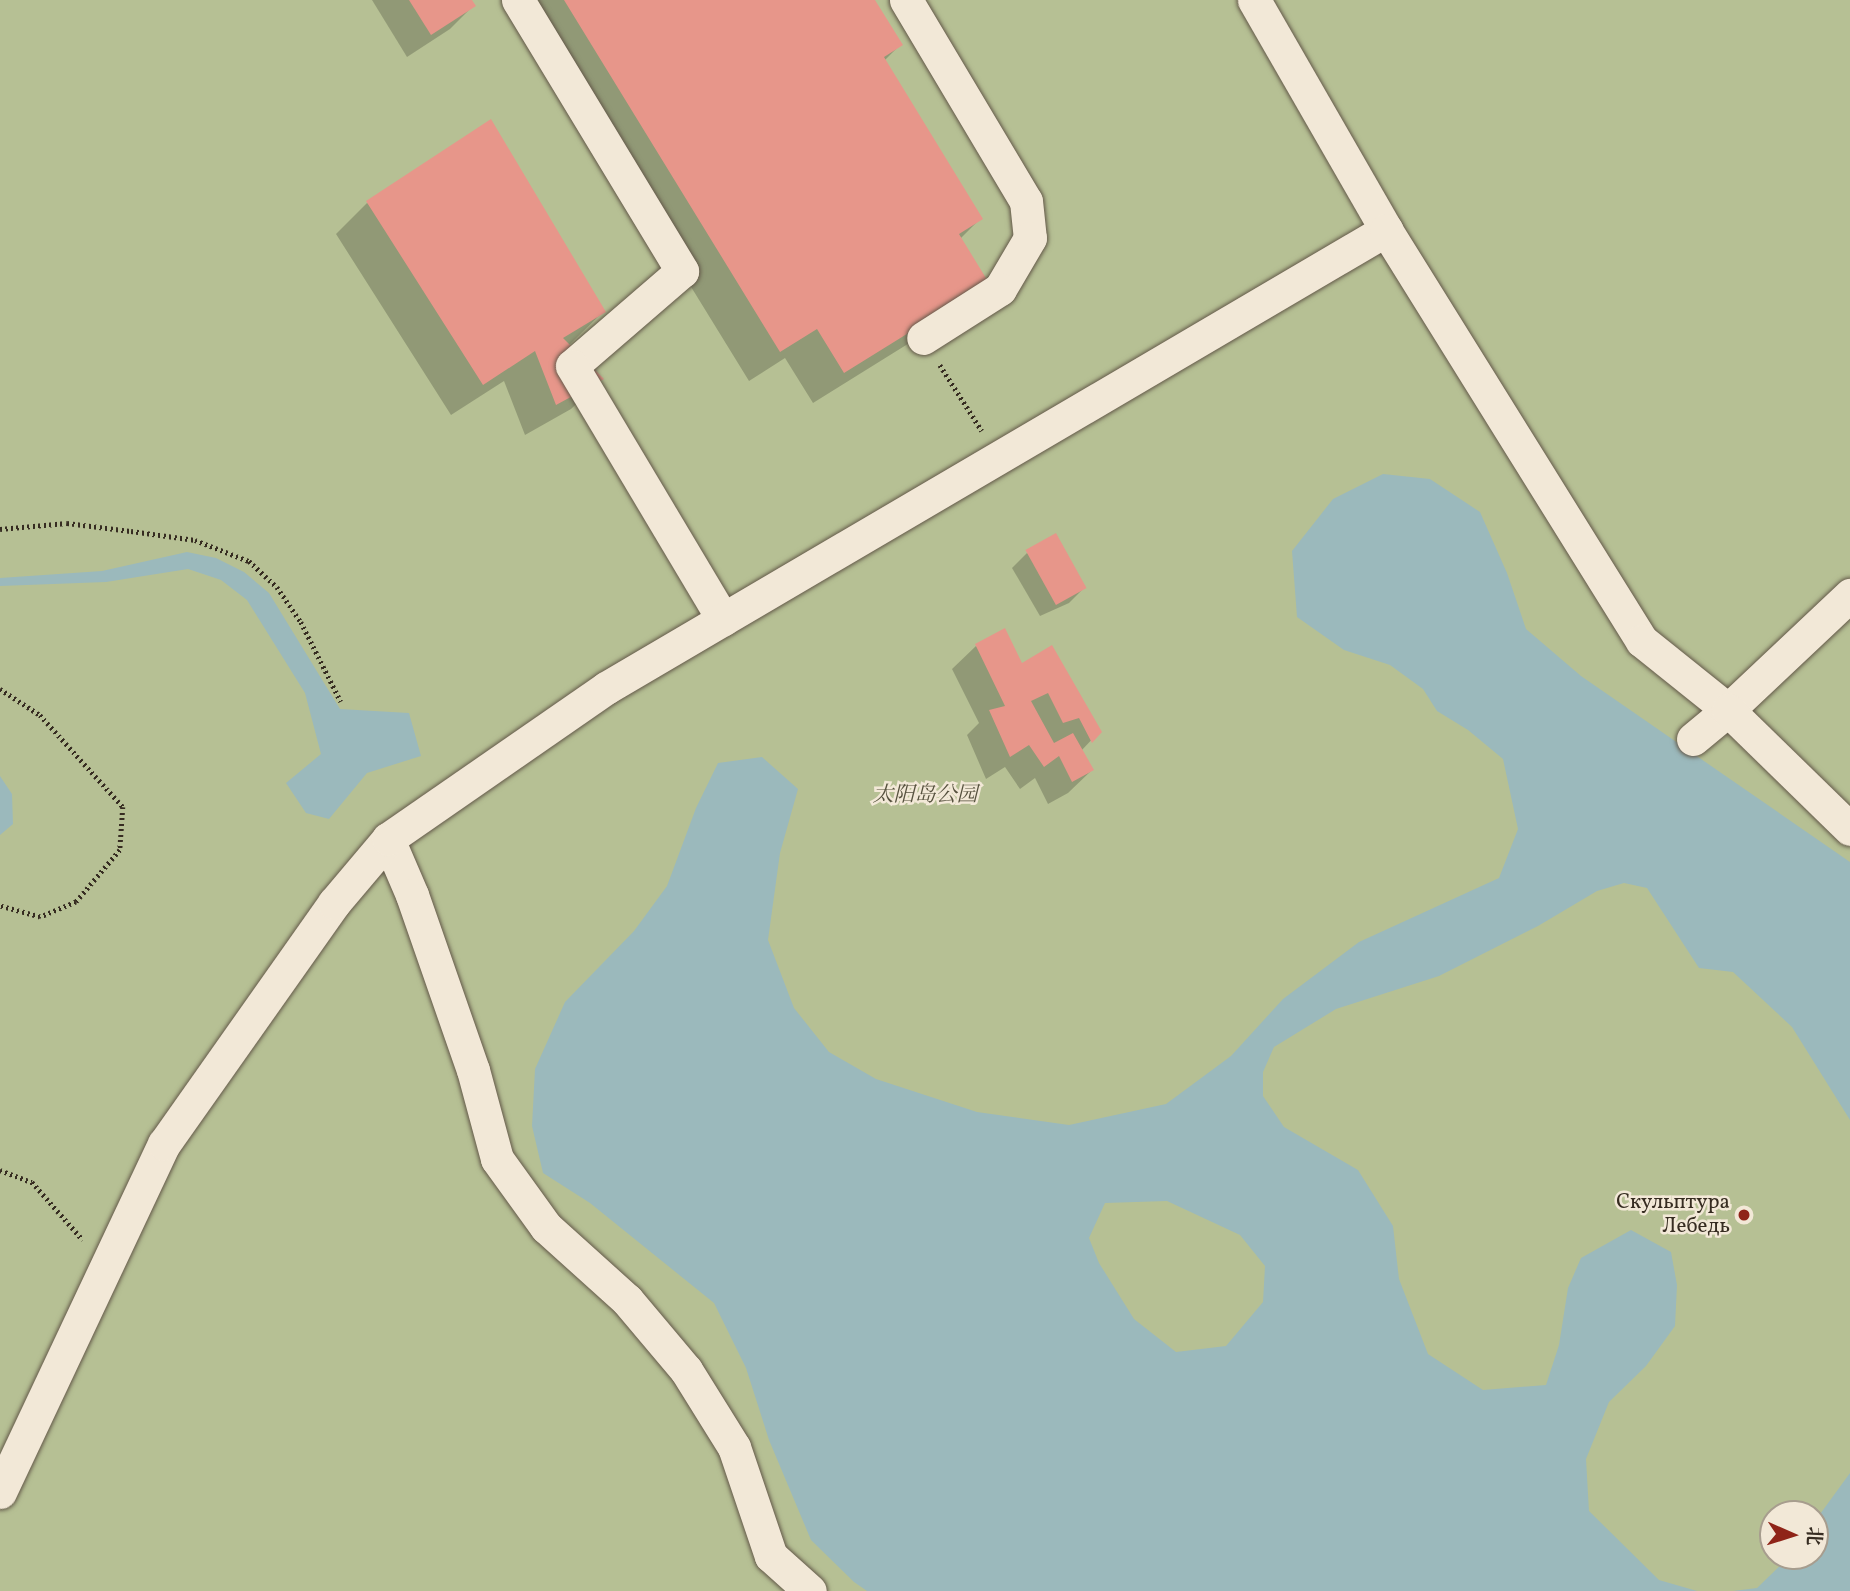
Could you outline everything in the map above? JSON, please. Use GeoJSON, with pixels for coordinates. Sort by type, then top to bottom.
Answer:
{"type":"FeatureCollection","features":[{"type":"Feature","properties":{"kind":"street"},"geometry":{"type":"LineString","coordinates":[[517,0],[682,271],[572,366],[723,619]]}},
{"type":"Feature","properties":{"kind":"street"},"geometry":{"type":"LineString","coordinates":[[906,0],[1026,201],[1031,238],[1000,289],[923,338]]}},
{"type":"Feature","properties":{"kind":"street"},"geometry":{"type":"LineString","coordinates":[[1254,0],[1386,230],[1642,641],[1728,710],[1850,829]]}},
{"type":"Feature","properties":{"kind":"street"},"geometry":{"type":"LineString","coordinates":[[0,1492],[164,1144],[334,903],[388,839],[606,688],[1386,230]]}},
{"type":"Feature","properties":{"kind":"street"},"geometry":{"type":"LineString","coordinates":[[1693,739],[1728,710],[1850,595]]}},
{"type":"Feature","properties":{"kind":"street"},"geometry":{"type":"LineString","coordinates":[[388,839],[412,895],[473,1070],[497,1159],[546,1227],[627,1300],[686,1370],[734,1447],[771,1556],[810,1591]]}},
{"type":"Feature","properties":{"kind":"path"},"geometry":{"type":"LineString","coordinates":[[923,338],[999,457]]}},
{"type":"Feature","properties":{"kind":"path"},"geometry":{"type":"LineString","coordinates":[[0,529],[67,523],[195,540],[249,561],[277,587],[301,622],[341,702]]}},
{"type":"Feature","properties":{"kind":"path"},"geometry":{"type":"LineString","coordinates":[[0,689],[40,715],[123,807],[121,850],[76,902],[40,917],[0,906]]}},
{"type":"Feature","properties":{"kind":"path"},"geometry":{"type":"LineString","coordinates":[[0,1170],[32,1182],[106,1266]]}},
{"type":"Feature","properties":{"kind":"green space","name":"太阳岛公园"},"geometry":{"type":"Polygon","coordinates":[[[0,0],[1850,0],[1850,1591],[0,1591],[0,0]]]}},
{"type":"Feature","properties":{"kind":"water"},"geometry":{"type":"Polygon","coordinates":[[[1383,474],[1430,479],[1480,512],[1507,573],[1526,629],[1581,676],[1850,862],[1850,1120],[1792,1027],[1733,972],[1699,968],[1647,888],[1624,883],[1597,891],[1538,926],[1439,976],[1336,1009],[1274,1047],[1263,1072],[1263,1096],[1284,1127],[1358,1170],[1393,1226],[1399,1279],[1428,1354],[1483,1390],[1546,1385],[1559,1345],[1568,1288],[1581,1258],[1631,1230],[1671,1252],[1677,1285],[1675,1326],[1646,1366],[1609,1402],[1586,1459],[1589,1511],[1659,1580],[1697,1591],[867,1591],[811,1540],[769,1440],[746,1368],[714,1303],[590,1203],[543,1173],[532,1126],[535,1069],[565,1002],[634,931],[667,886],[696,808],[718,763],[762,757],[798,789],[780,853],[768,940],[794,1008],[829,1052],[876,1079],[977,1112],[1069,1125],[1166,1104],[1231,1056],[1283,999],[1359,942],[1499,878],[1518,829],[1503,759],[1468,730],[1437,711],[1423,689],[1390,665],[1344,650],[1297,617],[1292,551],[1333,499],[1383,474]],[[1167,1201],[1105,1203],[1089,1238],[1099,1263],[1134,1319],[1176,1352],[1226,1346],[1263,1302],[1265,1266],[1240,1235],[1167,1201]]]}},
{"type":"Feature","properties":{"kind":"water"},"geometry":{"type":"Polygon","coordinates":[[[187,552],[216,558],[244,572],[269,593],[340,709],[409,713],[421,756],[367,773],[329,819],[306,813],[286,783],[321,754],[305,693],[247,600],[221,580],[188,569],[106,582],[0,586],[0,578],[102,571],[187,552]]]}},
{"type":"Feature","properties":{"kind":"water"},"geometry":{"type":"Polygon","coordinates":[[[0,776],[12,794],[13,824],[0,835],[0,776]]]}},
{"type":"Feature","properties":{"kind":"water"},"geometry":{"type":"Polygon","coordinates":[[[1850,1473],[1850,1591],[1733,1591],[1757,1588],[1776,1570],[1829,1570],[1829,1502],[1850,1473]]]}},
{"type":"Feature","properties":{"kind":"building"},"geometry":{"type":"Polygon","coordinates":[[[409,0],[472,0],[476,6],[431,35],[409,0]]]}},
{"type":"Feature","properties":{"kind":"building"},"geometry":{"type":"Polygon","coordinates":[[[564,0],[875,0],[903,45],[884,57],[983,219],[959,234],[989,283],[844,373],[817,329],[780,352],[564,0]]]}},
{"type":"Feature","properties":{"kind":"building"},"geometry":{"type":"Polygon","coordinates":[[[491,119],[606,312],[563,338],[604,379],[556,405],[535,351],[483,385],[366,201],[491,119]]]}},
{"type":"Feature","properties":{"kind":"building"},"geometry":{"type":"Polygon","coordinates":[[[1056,533],[1087,588],[1056,605],[1025,550],[1056,533]]]}},
{"type":"Feature","properties":{"kind":"building"},"geometry":{"type":"Polygon","coordinates":[[[1005,628],[1022,663],[1052,645],[1102,732],[1092,743],[1079,718],[1063,723],[1048,693],[1031,701],[1054,743],[1073,733],[1094,770],[1072,782],[1059,756],[1044,767],[1029,745],[1010,757],[989,710],[1005,706],[975,644],[1005,628]]]}},
{"type":"Feature","properties":{"kind":"place","name":"Скульптура Лебедь"},"geometry":{"type":"Point","coordinates":[1744,1215]}}]}
